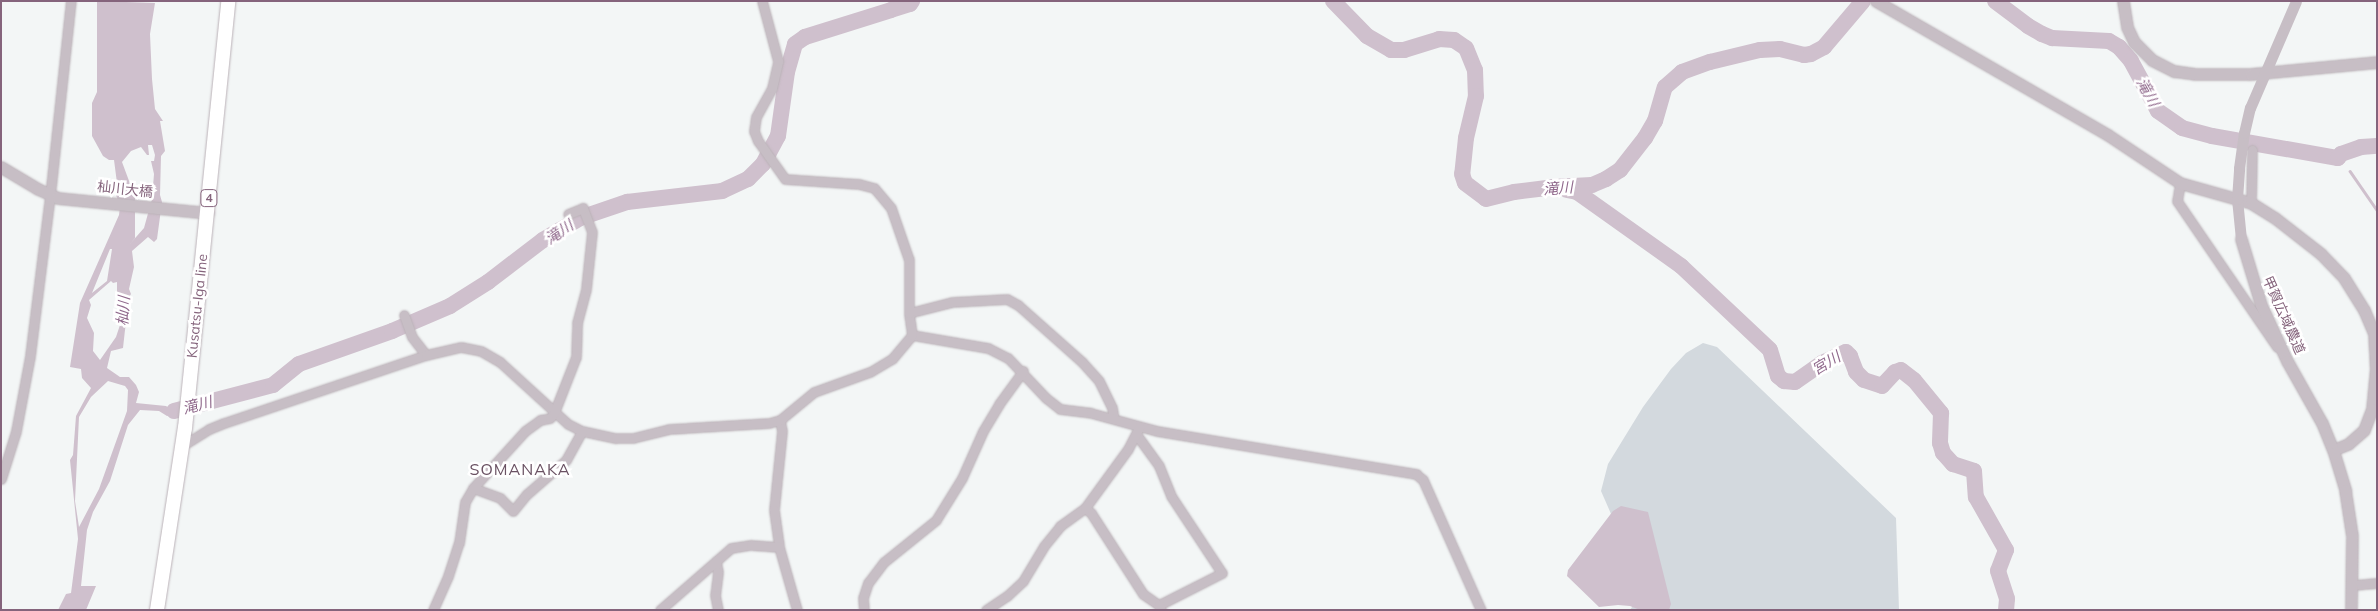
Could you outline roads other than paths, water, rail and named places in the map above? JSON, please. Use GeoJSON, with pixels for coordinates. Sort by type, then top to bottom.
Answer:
{"type":"FeatureCollection","features":[{"type":"Feature","properties":{"kind":"main road","name":"Kusatsu-Iga line"},"geometry":{"type":"LineString","coordinates":[[157,610],[189,395],[208,213],[211,155],[228,1]]}},
{"type":"Feature","properties":{"kind":"street"},"geometry":{"type":"LineString","coordinates":[[1,480],[16,431],[25,389],[54,197],[71,1]]}},
{"type":"Feature","properties":{"kind":"street"},"geometry":{"type":"LineString","coordinates":[[182,446],[209,429],[224,423],[426,356],[461,347],[481,350],[516,376],[568,424],[582,431],[616,438],[633,438],[669,429],[769,423],[780,420],[814,392],[870,372],[892,359],[912,334],[909,314],[909,260],[892,208],[874,188],[859,184],[792,182],[785,179],[758,141],[754,131],[756,117],[772,88],[778,61],[762,1]]}},
{"type":"Feature","properties":{"kind":"street"},"geometry":{"type":"LineString","coordinates":[[1876,1],[2108,135],[2180,183],[2251,203],[2321,254],[2344,278],[2364,310],[2374,334],[2376,367],[2372,409],[2364,430],[2348,444],[2333,450]]}},
{"type":"Feature","properties":{"kind":"street"},"geometry":{"type":"LineString","coordinates":[[2123,1],[2125,19],[2134,42],[2152,60],[2174,71],[2195,74],[2251,74],[2377,62]]}},
{"type":"Feature","properties":{"kind":"street","name":"甲賀広域農道"},"geometry":{"type":"LineString","coordinates":[[2296,1],[2250,108],[2244,133],[2237,199],[2242,240],[2261,305],[2287,361],[2310,400],[2333,450],[2345,490],[2352,536],[2353,585],[2351,610]]}},
{"type":"Feature","properties":{"kind":"street"},"geometry":{"type":"LineString","coordinates":[[2251,203],[2252,150]]}},
{"type":"Feature","properties":{"kind":"street"},"geometry":{"type":"LineString","coordinates":[[1,167],[54,197]]}},
{"type":"Feature","properties":{"kind":"street"},"geometry":{"type":"LineString","coordinates":[[2180,183],[2177,202],[2287,361]]}},
{"type":"Feature","properties":{"kind":"street","name":"杣川大橋"},"geometry":{"type":"LineString","coordinates":[[54,197],[208,213]]}},
{"type":"Feature","properties":{"kind":"street"},"geometry":{"type":"LineString","coordinates":[[433,610],[448,576],[459,543],[465,502],[473,488],[525,431],[540,420],[550,418],[554,413],[576,357],[577,323],[586,289],[592,228],[582,208],[568,214]]}},
{"type":"Feature","properties":{"kind":"street"},"geometry":{"type":"LineString","coordinates":[[909,314],[952,302],[1007,299],[1018,305],[1082,362],[1099,381],[1112,408],[1114,419]]}},
{"type":"Feature","properties":{"kind":"street"},"geometry":{"type":"LineString","coordinates":[[405,317],[412,337],[426,356]]}},
{"type":"Feature","properties":{"kind":"street"},"geometry":{"type":"LineString","coordinates":[[912,334],[988,348],[1008,358],[1046,398],[1060,409],[1091,413],[1114,419],[1138,430],[1416,474],[1423,480],[1482,610]]}},
{"type":"Feature","properties":{"kind":"street"},"geometry":{"type":"LineString","coordinates":[[864,610],[863,598],[868,582],[884,562],[936,520],[962,478],[983,431],[999,404],[1023,372]]}},
{"type":"Feature","properties":{"kind":"street"},"geometry":{"type":"LineString","coordinates":[[780,420],[782,431],[774,510],[779,547],[797,610]]}},
{"type":"Feature","properties":{"kind":"street"},"geometry":{"type":"LineString","coordinates":[[986,610],[1007,596],[1023,581],[1044,546],[1060,526],[1085,508],[1128,449],[1138,430]]}},
{"type":"Feature","properties":{"kind":"street"},"geometry":{"type":"LineString","coordinates":[[1085,508],[1091,513],[1143,594],[1160,607],[1222,573],[1171,496],[1159,466],[1138,430]]}},
{"type":"Feature","properties":{"kind":"street"},"geometry":{"type":"LineString","coordinates":[[473,488],[500,498],[513,511],[527,494],[566,460],[582,431]]}},
{"type":"Feature","properties":{"kind":"street"},"geometry":{"type":"LineString","coordinates":[[660,610],[731,548],[751,545],[779,547]]}},
{"type":"Feature","properties":{"kind":"street"},"geometry":{"type":"LineString","coordinates":[[716,561],[718,572],[715,595],[718,610]]}},
{"type":"Feature","properties":{"kind":"street"},"geometry":{"type":"LineString","coordinates":[[2353,585],[2377,583]]}},
{"type":"Feature","properties":{"kind":"waterway","name":"滝川"},"geometry":{"type":"LineString","coordinates":[[174,411],[273,385],[299,364],[392,331],[450,306],[488,282],[543,240],[580,218],[627,202],[722,191],[748,179],[763,164],[778,136],[787,72],[795,44],[805,37],[910,4],[912,1]]}},
{"type":"Feature","properties":{"kind":"waterway","name":"滝川"},"geometry":{"type":"LineString","coordinates":[[1333,1],[1367,36],[1391,50],[1404,50],[1439,39],[1454,40],[1466,48],[1475,70],[1476,96],[1466,138],[1462,174],[1465,183],[1486,199],[1514,192],[1592,185],[1606,179],[1620,170],[1645,138],[1655,121],[1665,87],[1682,72],[1710,62],[1760,50],[1780,49],[1804,55],[1811,54],[1824,47],[1863,1]]}},
{"type":"Feature","properties":{"kind":"waterway","name":"滝川"},"geometry":{"type":"LineString","coordinates":[[1995,1],[2028,26],[2052,38],[2109,41],[2119,47],[2131,61],[2158,111],[2182,128],[2212,136],[2338,158],[2341,154],[2361,147],[2377,146]]}},
{"type":"Feature","properties":{"kind":"waterway"},"geometry":{"type":"LineString","coordinates":[[2350,171],[2377,210]]}},
{"type":"Feature","properties":{"kind":"waterway","name":"宮川"},"geometry":{"type":"LineString","coordinates":[[1567,190],[1577,192],[1681,266],[1770,350],[1778,376],[1784,381],[1795,382],[1822,363],[1846,352],[1850,356],[1856,372],[1864,380],[1882,386],[1895,372],[1901,370],[1914,380],[1941,413],[1940,443],[1943,453],[1953,464],[1974,471],[1976,497],[2006,550],[1998,571],[2007,599],[2006,610]]}},
{"type":"Feature","properties":{"kind":"district","name":"SOMANAKA"},"geometry":{"type":"Point","coordinates":[520,469]}},
{"type":"Feature","properties":{"kind":"water label","name":"杣川"},"geometry":{"type":"Point","coordinates":[123,311]}}]}
